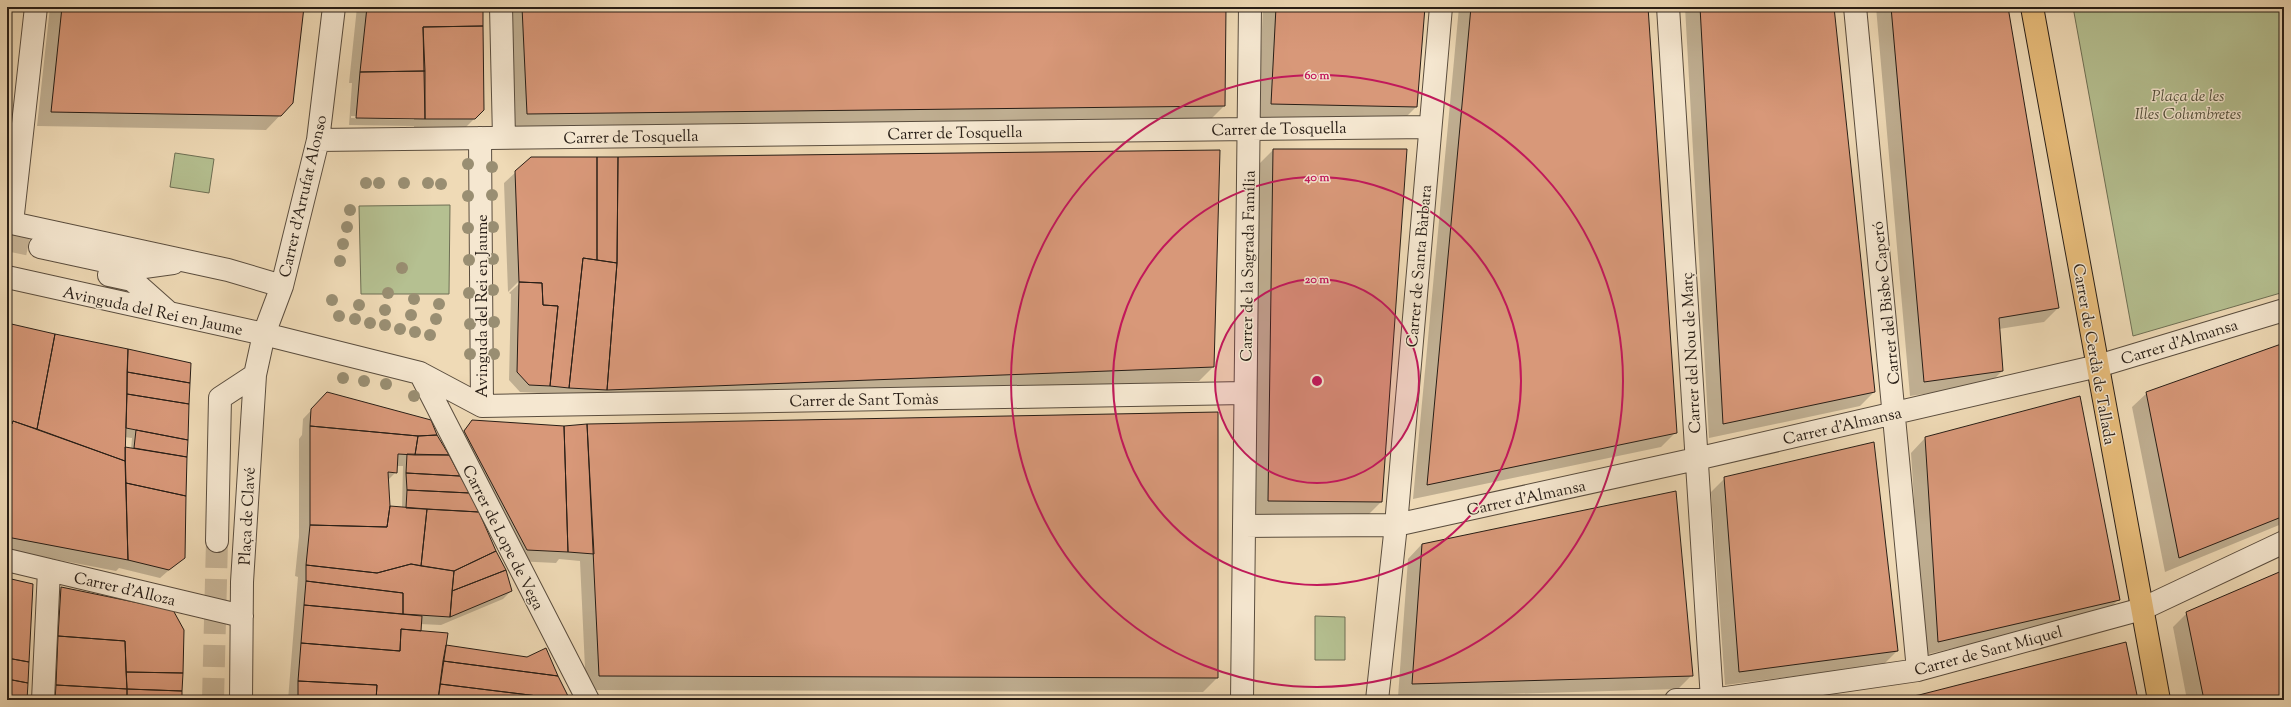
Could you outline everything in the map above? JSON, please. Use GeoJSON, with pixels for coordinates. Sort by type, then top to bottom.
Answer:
{"type":"FeatureCollection","features":[{"type":"Feature","properties":{"kind":"main road","name":"Carrer de Cerdà de Tallada"},"geometry":{"type":"LineString","coordinates":[[2032,7],[2159,700]]}},
{"type":"Feature","properties":{"kind":"street"},"geometry":{"type":"LineString","coordinates":[[36,7],[9,222],[186,261],[282,286]]}},
{"type":"Feature","properties":{"kind":"street","name":"Carrer d'Arrufat Alonso"},"geometry":{"type":"LineString","coordinates":[[264,334],[282,286],[318,140],[334,7]]}},
{"type":"Feature","properties":{"kind":"street"},"geometry":{"type":"LineString","coordinates":[[501,7],[504,138]]}},
{"type":"Feature","properties":{"kind":"street","name":"Carrer de la Sagrada Família"},"geometry":{"type":"LineString","coordinates":[[1242,700],[1250,7]]}},
{"type":"Feature","properties":{"kind":"street","name":"Carrer de Santa Bàrbara"},"geometry":{"type":"LineString","coordinates":[[1378,700],[1396,525],[1429,126],[1441,7]]}},
{"type":"Feature","properties":{"kind":"street","name":"Carrer del Nou de Març"},"geometry":{"type":"LineString","coordinates":[[1668,7],[1712,700]]}},
{"type":"Feature","properties":{"kind":"street","name":"Carrer del Bisbe Caperó"},"geometry":{"type":"LineString","coordinates":[[1855,7],[1896,412],[1918,670]]}},
{"type":"Feature","properties":{"kind":"street","name":"Carrer de Tosquella"},"geometry":{"type":"LineString","coordinates":[[480,138],[1429,126]]}},
{"type":"Feature","properties":{"kind":"street"},"geometry":{"type":"LineString","coordinates":[[318,140],[480,138]]}},
{"type":"Feature","properties":{"kind":"street","name":"Avinguda del Rei en Jaume"},"geometry":{"type":"LineString","coordinates":[[7,277],[264,334],[420,373],[482,406],[480,138]]}},
{"type":"Feature","properties":{"kind":"street"},"geometry":{"type":"LineString","coordinates":[[170,314],[132,280],[39,253],[137,268],[186,261]]}},
{"type":"Feature","properties":{"kind":"street","name":"Carrer d'Almansa"},"geometry":{"type":"LineString","coordinates":[[1244,526],[1396,525],[1696,459],[2098,366],[2284,310]]}},
{"type":"Feature","properties":{"kind":"street","name":"Plaça de Clavé"},"geometry":{"type":"LineString","coordinates":[[241,691],[242,616],[255,375],[264,334]]}},
{"type":"Feature","properties":{"kind":"street","name":"Carrer de Lope de Vega"},"geometry":{"type":"LineString","coordinates":[[420,373],[588,700]]}},
{"type":"Feature","properties":{"kind":"street"},"geometry":{"type":"LineString","coordinates":[[217,541],[220,398],[255,375]]}},
{"type":"Feature","properties":{"kind":"street","name":"Carrer de Sant Tomàs"},"geometry":{"type":"LineString","coordinates":[[482,406],[1245,393]]}},
{"type":"Feature","properties":{"kind":"street","name":"Carrer de Sant Miquel"},"geometry":{"type":"LineString","coordinates":[[1676,700],[1712,700],[1918,670],[2142,609],[2284,542]]}},
{"type":"Feature","properties":{"kind":"street","name":"Carrer d'Alloza"},"geometry":{"type":"LineString","coordinates":[[7,560],[242,616]]}},
{"type":"Feature","properties":{"kind":"street"},"geometry":{"type":"LineString","coordinates":[[43,700],[49,570]]}},
{"type":"Feature","properties":{"kind":"street"},"geometry":{"type":"LineString","coordinates":[[241,691],[254,700]]}},
{"type":"Feature","properties":{"kind":"green space","name":"Plaça de les Illes Columbretes"},"geometry":{"type":"Polygon","coordinates":[[[2073,7],[2284,7],[2284,292],[2133,336],[2073,7]]]}},
{"type":"Feature","properties":{"kind":"green space"},"geometry":{"type":"Polygon","coordinates":[[[175,153],[214,159],[209,193],[170,187],[175,153]]]}},
{"type":"Feature","properties":{"kind":"green space"},"geometry":{"type":"Polygon","coordinates":[[[450,205],[449,294],[361,294],[359,206],[450,205]]]}},
{"type":"Feature","properties":{"kind":"green space"},"geometry":{"type":"Polygon","coordinates":[[[1315,616],[1345,617],[1345,660],[1315,660],[1315,616]]]}},
{"type":"Feature","properties":{"kind":"building"},"geometry":{"type":"Polygon","coordinates":[[[7,7],[10,7],[7,40],[7,7]]]}},
{"type":"Feature","properties":{"kind":"building"},"geometry":{"type":"Polygon","coordinates":[[[62,7],[304,7],[293,103],[281,116],[51,112],[62,7]]]}},
{"type":"Feature","properties":{"kind":"building"},"geometry":{"type":"Polygon","coordinates":[[[367,7],[483,7],[483,26],[423,27],[425,71],[360,72],[367,7]]]}},
{"type":"Feature","properties":{"kind":"building"},"geometry":{"type":"Polygon","coordinates":[[[522,7],[1226,7],[1225,106],[527,114],[522,7]]]}},
{"type":"Feature","properties":{"kind":"building"},"geometry":{"type":"Polygon","coordinates":[[[1276,7],[1425,7],[1417,107],[1271,104],[1276,7]]]}},
{"type":"Feature","properties":{"kind":"building"},"geometry":{"type":"Polygon","coordinates":[[[1471,7],[1648,7],[1677,433],[1427,485],[1471,7]]]}},
{"type":"Feature","properties":{"kind":"building"},"geometry":{"type":"Polygon","coordinates":[[[1700,7],[1834,7],[1875,392],[1723,424],[1700,7]]]}},
{"type":"Feature","properties":{"kind":"building"},"geometry":{"type":"Polygon","coordinates":[[[1891,7],[2008,7],[2059,308],[1999,318],[2003,371],[1924,382],[1891,7]]]}},
{"type":"Feature","properties":{"kind":"building"},"geometry":{"type":"Polygon","coordinates":[[[483,26],[484,110],[475,119],[425,119],[423,27],[483,26]]]}},
{"type":"Feature","properties":{"kind":"building"},"geometry":{"type":"Polygon","coordinates":[[[425,71],[425,119],[356,118],[360,72],[425,71]]]}},
{"type":"Feature","properties":{"kind":"building"},"geometry":{"type":"Polygon","coordinates":[[[1273,149],[1407,149],[1382,502],[1268,501],[1273,149]]]}},
{"type":"Feature","properties":{"kind":"building"},"geometry":{"type":"Polygon","coordinates":[[[1220,150],[1214,367],[607,390],[617,263],[618,157],[1220,150]]]}},
{"type":"Feature","properties":{"kind":"building"},"geometry":{"type":"Polygon","coordinates":[[[531,157],[597,157],[597,260],[583,258],[569,388],[550,386],[558,306],[543,305],[542,283],[519,282],[515,171],[531,157]]]}},
{"type":"Feature","properties":{"kind":"building"},"geometry":{"type":"Polygon","coordinates":[[[597,157],[618,157],[617,263],[597,260],[597,157]]]}},
{"type":"Feature","properties":{"kind":"building"},"geometry":{"type":"Polygon","coordinates":[[[583,258],[617,263],[607,390],[569,388],[583,258]]]}},
{"type":"Feature","properties":{"kind":"building"},"geometry":{"type":"Polygon","coordinates":[[[519,282],[542,283],[543,305],[558,306],[550,386],[529,385],[517,372],[519,282]]]}},
{"type":"Feature","properties":{"kind":"building"},"geometry":{"type":"Polygon","coordinates":[[[7,323],[55,334],[37,429],[13,421],[12,424],[7,423],[7,323]]]}},
{"type":"Feature","properties":{"kind":"building"},"geometry":{"type":"Polygon","coordinates":[[[55,334],[128,349],[125,461],[37,429],[55,334]]]}},
{"type":"Feature","properties":{"kind":"building"},"geometry":{"type":"Polygon","coordinates":[[[2284,343],[2284,516],[2179,558],[2146,392],[2284,343]]]}},
{"type":"Feature","properties":{"kind":"building"},"geometry":{"type":"Polygon","coordinates":[[[128,349],[191,363],[190,383],[127,372],[128,349]]]}},
{"type":"Feature","properties":{"kind":"building"},"geometry":{"type":"Polygon","coordinates":[[[127,372],[190,383],[189,404],[127,394],[127,372]]]}},
{"type":"Feature","properties":{"kind":"building"},"geometry":{"type":"Polygon","coordinates":[[[327,392],[431,420],[437,435],[418,436],[310,426],[311,409],[327,392]]]}},
{"type":"Feature","properties":{"kind":"building"},"geometry":{"type":"Polygon","coordinates":[[[127,394],[189,404],[188,440],[126,428],[127,394]]]}},
{"type":"Feature","properties":{"kind":"building"},"geometry":{"type":"Polygon","coordinates":[[[2080,396],[2120,600],[1938,642],[1925,437],[2080,396]]]}},
{"type":"Feature","properties":{"kind":"building"},"geometry":{"type":"Polygon","coordinates":[[[1218,412],[1218,678],[599,676],[587,424],[1218,412]]]}},
{"type":"Feature","properties":{"kind":"building"},"geometry":{"type":"Polygon","coordinates":[[[472,420],[564,426],[568,552],[527,550],[464,431],[472,420]]]}},
{"type":"Feature","properties":{"kind":"building"},"geometry":{"type":"Polygon","coordinates":[[[13,421],[125,461],[128,560],[7,537],[7,423],[12,424],[13,421]]]}},
{"type":"Feature","properties":{"kind":"building"},"geometry":{"type":"Polygon","coordinates":[[[587,424],[594,554],[568,552],[564,426],[587,424]]]}},
{"type":"Feature","properties":{"kind":"building"},"geometry":{"type":"Polygon","coordinates":[[[310,426],[418,436],[415,455],[398,454],[397,473],[388,472],[390,506],[387,527],[310,525],[310,426]]]}},
{"type":"Feature","properties":{"kind":"building"},"geometry":{"type":"Polygon","coordinates":[[[136,430],[188,440],[187,457],[134,448],[136,430]]]}},
{"type":"Feature","properties":{"kind":"building"},"geometry":{"type":"Polygon","coordinates":[[[437,435],[449,455],[415,455],[418,436],[437,435]]]}},
{"type":"Feature","properties":{"kind":"building"},"geometry":{"type":"Polygon","coordinates":[[[1874,442],[1898,651],[1739,672],[1724,477],[1874,442]]]}},
{"type":"Feature","properties":{"kind":"building"},"geometry":{"type":"Polygon","coordinates":[[[125,447],[187,457],[186,496],[126,483],[125,447]]]}},
{"type":"Feature","properties":{"kind":"building"},"geometry":{"type":"Polygon","coordinates":[[[407,454],[449,455],[460,476],[406,473],[407,454]]]}},
{"type":"Feature","properties":{"kind":"building"},"geometry":{"type":"Polygon","coordinates":[[[406,473],[460,476],[470,493],[407,490],[406,473]]]}},
{"type":"Feature","properties":{"kind":"building"},"geometry":{"type":"Polygon","coordinates":[[[126,483],[186,496],[185,558],[169,570],[128,560],[126,483]]]}},
{"type":"Feature","properties":{"kind":"building"},"geometry":{"type":"Polygon","coordinates":[[[407,490],[470,493],[479,512],[406,508],[407,490]]]}},
{"type":"Feature","properties":{"kind":"building"},"geometry":{"type":"Polygon","coordinates":[[[1676,491],[1693,676],[1412,684],[1422,544],[1676,491]]]}},
{"type":"Feature","properties":{"kind":"building"},"geometry":{"type":"Polygon","coordinates":[[[390,506],[427,509],[421,566],[411,564],[377,573],[306,565],[310,525],[387,527],[390,506]]]}},
{"type":"Feature","properties":{"kind":"building"},"geometry":{"type":"Polygon","coordinates":[[[427,509],[479,512],[496,551],[454,571],[421,566],[427,509]]]}},
{"type":"Feature","properties":{"kind":"building"},"geometry":{"type":"Polygon","coordinates":[[[496,551],[506,570],[452,591],[454,571],[496,551]]]}},
{"type":"Feature","properties":{"kind":"building"},"geometry":{"type":"Polygon","coordinates":[[[411,564],[454,571],[450,617],[403,614],[403,593],[306,581],[306,565],[377,573],[411,564]]]}},
{"type":"Feature","properties":{"kind":"building"},"geometry":{"type":"Polygon","coordinates":[[[506,570],[512,591],[450,617],[452,591],[506,570]]]}},
{"type":"Feature","properties":{"kind":"building"},"geometry":{"type":"Polygon","coordinates":[[[2284,570],[2284,700],[2204,700],[2186,612],[2284,570]]]}},
{"type":"Feature","properties":{"kind":"building"},"geometry":{"type":"Polygon","coordinates":[[[7,578],[33,584],[29,662],[7,658],[7,578]]]}},
{"type":"Feature","properties":{"kind":"building"},"geometry":{"type":"Polygon","coordinates":[[[306,581],[403,593],[403,614],[304,605],[306,581]]]}},
{"type":"Feature","properties":{"kind":"building"},"geometry":{"type":"Polygon","coordinates":[[[61,587],[173,610],[184,630],[183,673],[126,672],[125,641],[58,636],[61,587]]]}},
{"type":"Feature","properties":{"kind":"building"},"geometry":{"type":"Polygon","coordinates":[[[304,605],[422,616],[421,631],[401,629],[400,651],[301,643],[304,605]]]}},
{"type":"Feature","properties":{"kind":"building"},"geometry":{"type":"Polygon","coordinates":[[[401,629],[448,633],[438,700],[376,700],[377,685],[298,681],[301,643],[400,651],[401,629]]]}},
{"type":"Feature","properties":{"kind":"building"},"geometry":{"type":"Polygon","coordinates":[[[58,636],[125,641],[127,689],[56,685],[58,636]]]}},
{"type":"Feature","properties":{"kind":"building"},"geometry":{"type":"Polygon","coordinates":[[[2126,642],[2138,700],[1886,700],[1919,695],[2126,642]]]}},
{"type":"Feature","properties":{"kind":"building"},"geometry":{"type":"Polygon","coordinates":[[[446,645],[527,657],[546,648],[558,676],[443,661],[446,645]]]}},
{"type":"Feature","properties":{"kind":"building"},"geometry":{"type":"Polygon","coordinates":[[[7,658],[29,662],[28,683],[7,679],[7,658]]]}},
{"type":"Feature","properties":{"kind":"building"},"geometry":{"type":"Polygon","coordinates":[[[443,661],[558,676],[570,700],[440,684],[443,661]]]}},
{"type":"Feature","properties":{"kind":"building"},"geometry":{"type":"Polygon","coordinates":[[[126,672],[183,673],[182,691],[127,689],[126,672]]]}},
{"type":"Feature","properties":{"kind":"building"},"geometry":{"type":"Polygon","coordinates":[[[7,679],[28,683],[27,700],[7,700],[7,679]]]}},
{"type":"Feature","properties":{"kind":"building"},"geometry":{"type":"Polygon","coordinates":[[[298,681],[377,685],[376,700],[298,700],[298,681]]]}},
{"type":"Feature","properties":{"kind":"building"},"geometry":{"type":"Polygon","coordinates":[[[440,684],[570,700],[438,700],[440,684]]]}},
{"type":"Feature","properties":{"kind":"building"},"geometry":{"type":"Polygon","coordinates":[[[56,685],[127,689],[127,700],[55,700],[56,685]]]}},
{"type":"Feature","properties":{"kind":"building"},"geometry":{"type":"Polygon","coordinates":[[[127,689],[182,691],[182,700],[127,700],[127,689]]]}},
{"type":"Feature","properties":{"kind":"tunnel"},"geometry":{"type":"LineString","coordinates":[[7,240],[40,247]]}},
{"type":"Feature","properties":{"kind":"tunnel"},"geometry":{"type":"LineString","coordinates":[[213,700],[217,541]]}}]}
